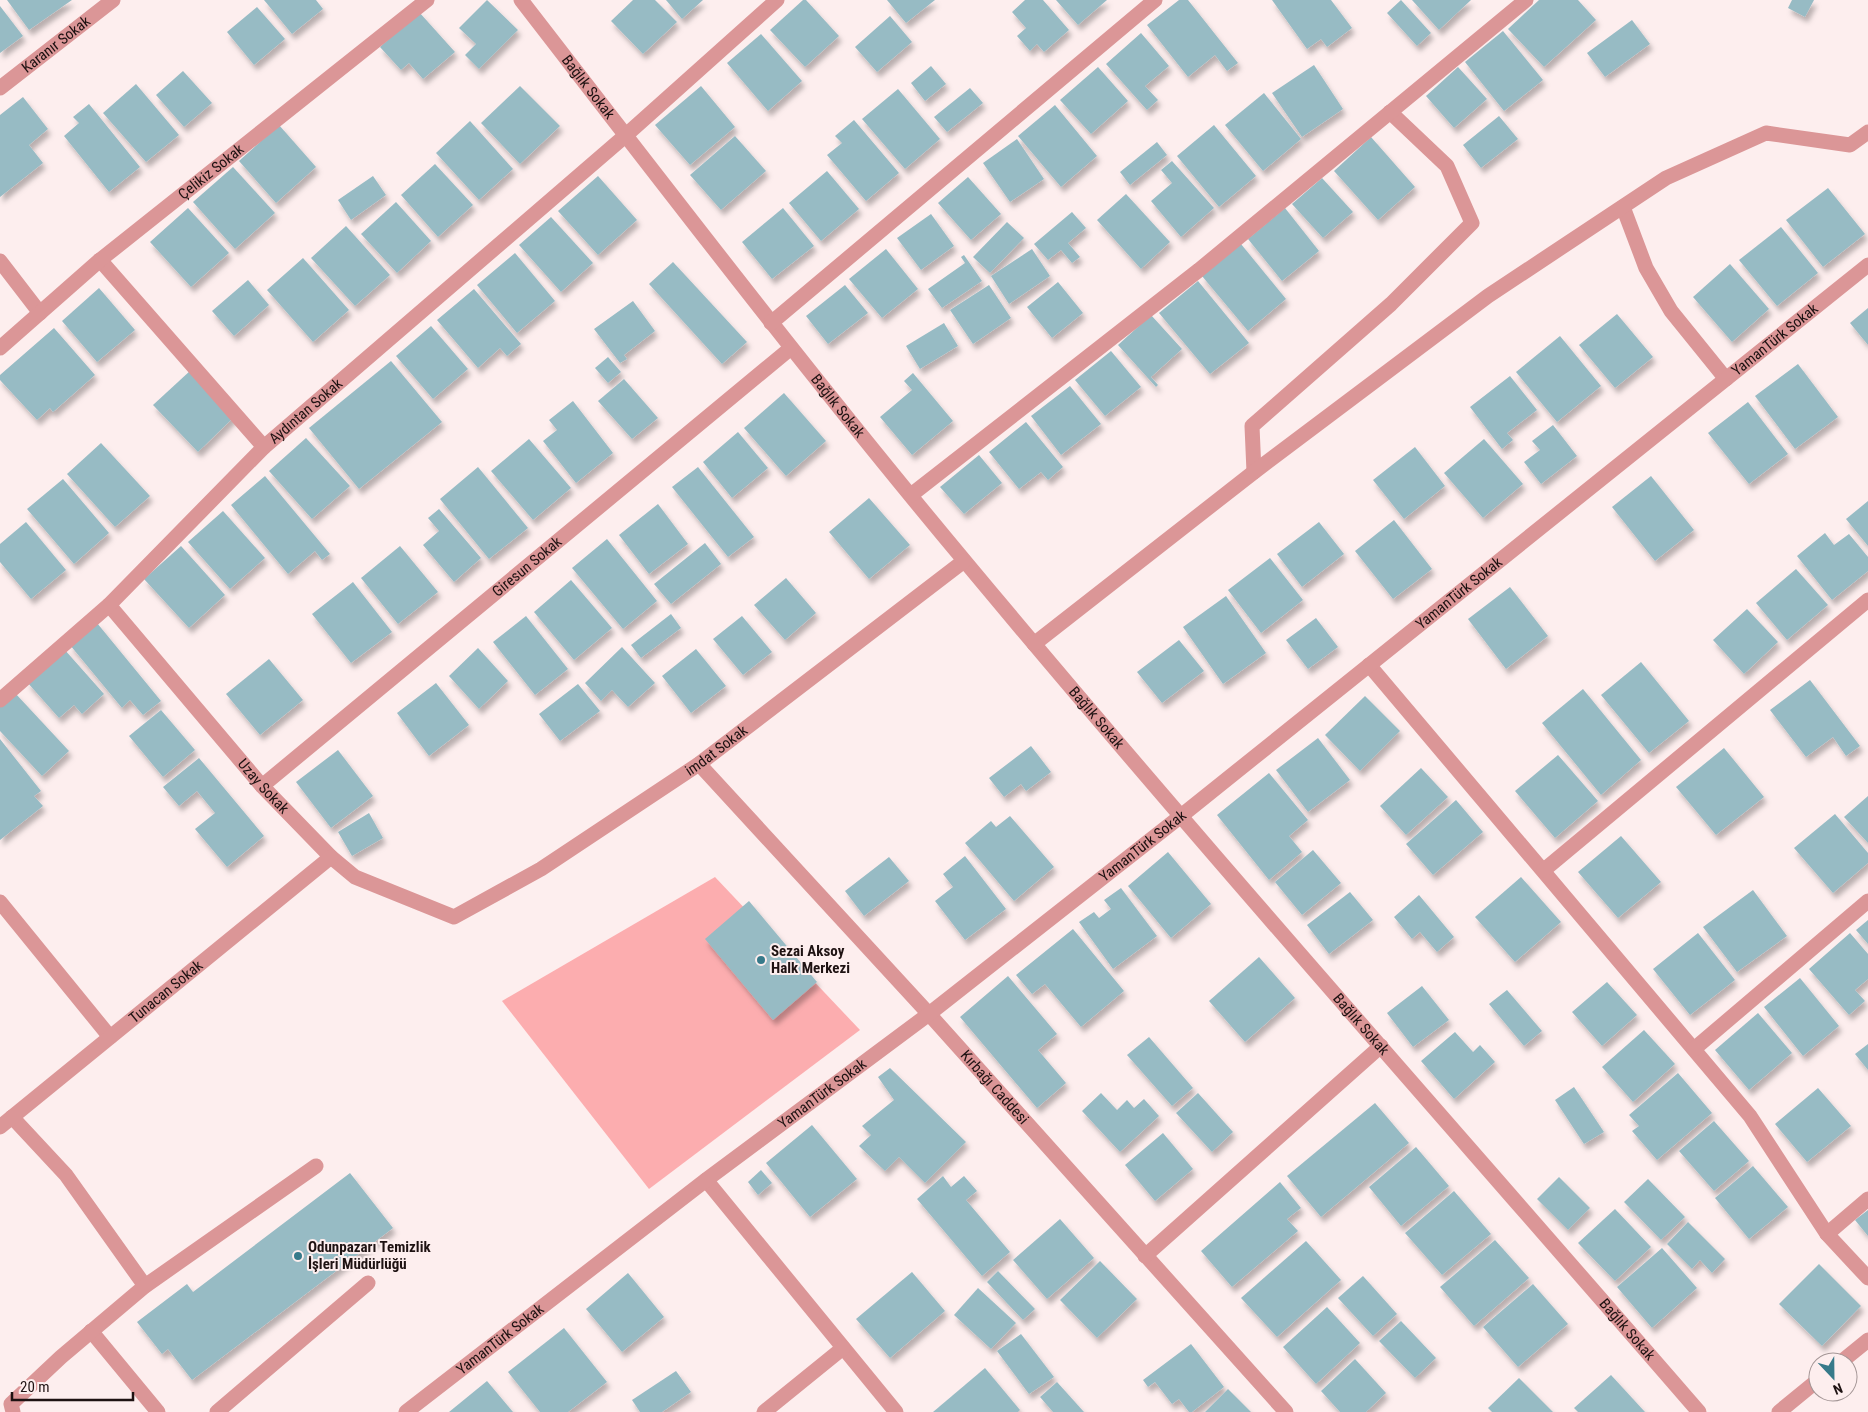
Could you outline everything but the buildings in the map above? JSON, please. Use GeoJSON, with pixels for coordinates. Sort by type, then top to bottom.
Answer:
{"type":"FeatureCollection","features":[{"type":"Feature","properties":{"kind":"street","name":"Karanır Sokak"},"geometry":{"type":"LineString","coordinates":[[0,88],[113,0]]}},
{"type":"Feature","properties":{"kind":"street","name":"Çelikiz Sokak"},"geometry":{"type":"LineString","coordinates":[[0,348],[100,260],[427,0]]}},
{"type":"Feature","properties":{"kind":"street","name":"Bağlık Sokak"},"geometry":{"type":"LineString","coordinates":[[521,0],[771,323],[964,561],[1698,1412]]}},
{"type":"Feature","properties":{"kind":"street","name":"Aydıntan Sokak"},"geometry":{"type":"LineString","coordinates":[[0,700],[109,605],[264,447],[626,136],[776,0]]}},
{"type":"Feature","properties":{"kind":"street"},"geometry":{"type":"LineString","coordinates":[[771,323],[1155,0]]}},
{"type":"Feature","properties":{"kind":"street"},"geometry":{"type":"LineString","coordinates":[[911,495],[1198,270],[1526,0]]}},
{"type":"Feature","properties":{"kind":"street"},"geometry":{"type":"LineString","coordinates":[[1254,472],[1252,426],[1391,304],[1472,223],[1447,166],[1390,112]]}},
{"type":"Feature","properties":{"kind":"street"},"geometry":{"type":"LineString","coordinates":[[1034,644],[1254,472],[1488,296],[1666,178],[1766,132],[1850,145],[1868,132]]}},
{"type":"Feature","properties":{"kind":"street"},"geometry":{"type":"LineString","coordinates":[[1623,207],[1646,268],[1671,312],[1726,379]]}},
{"type":"Feature","properties":{"kind":"street"},"geometry":{"type":"LineString","coordinates":[[100,260],[264,447]]}},
{"type":"Feature","properties":{"kind":"street"},"geometry":{"type":"LineString","coordinates":[[0,262],[40,313]]}},
{"type":"Feature","properties":{"kind":"street","name":"YamanTürk Sokak"},"geometry":{"type":"LineString","coordinates":[[406,1412],[706,1180],[929,1014],[1182,816],[1868,265]]}},
{"type":"Feature","properties":{"kind":"street","name":"Giresun Sokak"},"geometry":{"type":"LineString","coordinates":[[262,786],[791,348]]}},
{"type":"Feature","properties":{"kind":"street","name":"imdat Sokak"},"geometry":{"type":"LineString","coordinates":[[454,917],[542,869],[699,764],[964,561]]}},
{"type":"Feature","properties":{"kind":"street"},"geometry":{"type":"LineString","coordinates":[[1544,870],[1868,600]]}},
{"type":"Feature","properties":{"kind":"street","name":"Uzay Sokak"},"geometry":{"type":"LineString","coordinates":[[109,605],[262,786],[331,857],[354,877],[454,917]]}},
{"type":"Feature","properties":{"kind":"street"},"geometry":{"type":"LineString","coordinates":[[1369,665],[1750,1116],[1827,1234],[1868,1278]]}},
{"type":"Feature","properties":{"kind":"street","name":"Kırbağı Caddesi"},"geometry":{"type":"LineString","coordinates":[[699,764],[929,1014],[1286,1412]]}},
{"type":"Feature","properties":{"kind":"street","name":"Tunacan Sokak"},"geometry":{"type":"LineString","coordinates":[[0,1127],[331,857]]}},
{"type":"Feature","properties":{"kind":"street"},"geometry":{"type":"LineString","coordinates":[[1694,1049],[1868,901]]}},
{"type":"Feature","properties":{"kind":"street"},"geometry":{"type":"LineString","coordinates":[[0,902],[110,1037]]}},
{"type":"Feature","properties":{"kind":"street"},"geometry":{"type":"LineString","coordinates":[[1146,1256],[1381,1046]]}},
{"type":"Feature","properties":{"kind":"street"},"geometry":{"type":"LineString","coordinates":[[12,1117],[66,1175],[145,1286]]}},
{"type":"Feature","properties":{"kind":"street"},"geometry":{"type":"LineString","coordinates":[[13,1412],[11,1404],[61,1357],[145,1286],[316,1166]]}},
{"type":"Feature","properties":{"kind":"street"},"geometry":{"type":"LineString","coordinates":[[706,1180],[896,1412]]}},
{"type":"Feature","properties":{"kind":"street"},"geometry":{"type":"LineString","coordinates":[[1827,1234],[1868,1198]]}},
{"type":"Feature","properties":{"kind":"street"},"geometry":{"type":"LineString","coordinates":[[216,1412],[368,1283]]}},
{"type":"Feature","properties":{"kind":"street"},"geometry":{"type":"LineString","coordinates":[[91,1332],[158,1412]]}},
{"type":"Feature","properties":{"kind":"street"},"geometry":{"type":"LineString","coordinates":[[1853,1352],[1868,1340]]}},
{"type":"Feature","properties":{"kind":"street"},"geometry":{"type":"LineString","coordinates":[[764,1412],[843,1348]]}},
{"type":"Feature","properties":{"kind":"street"},"geometry":{"type":"LineString","coordinates":[[1779,1412],[1808,1388]]}},
{"type":"Feature","properties":{"kind":"shaded area"},"geometry":{"type":"Polygon","coordinates":[[[715,877],[860,1030],[649,1189],[502,1001],[715,877]]]}},
{"type":"Feature","properties":{"kind":"place","name":"Sezai Aksoy Halk Merkezi"},"geometry":{"type":"Point","coordinates":[761,960]}},
{"type":"Feature","properties":{"kind":"place","name":"Odunpazarı Temizlik İşleri Müdürlüğü"},"geometry":{"type":"Point","coordinates":[298,1256]}}]}
